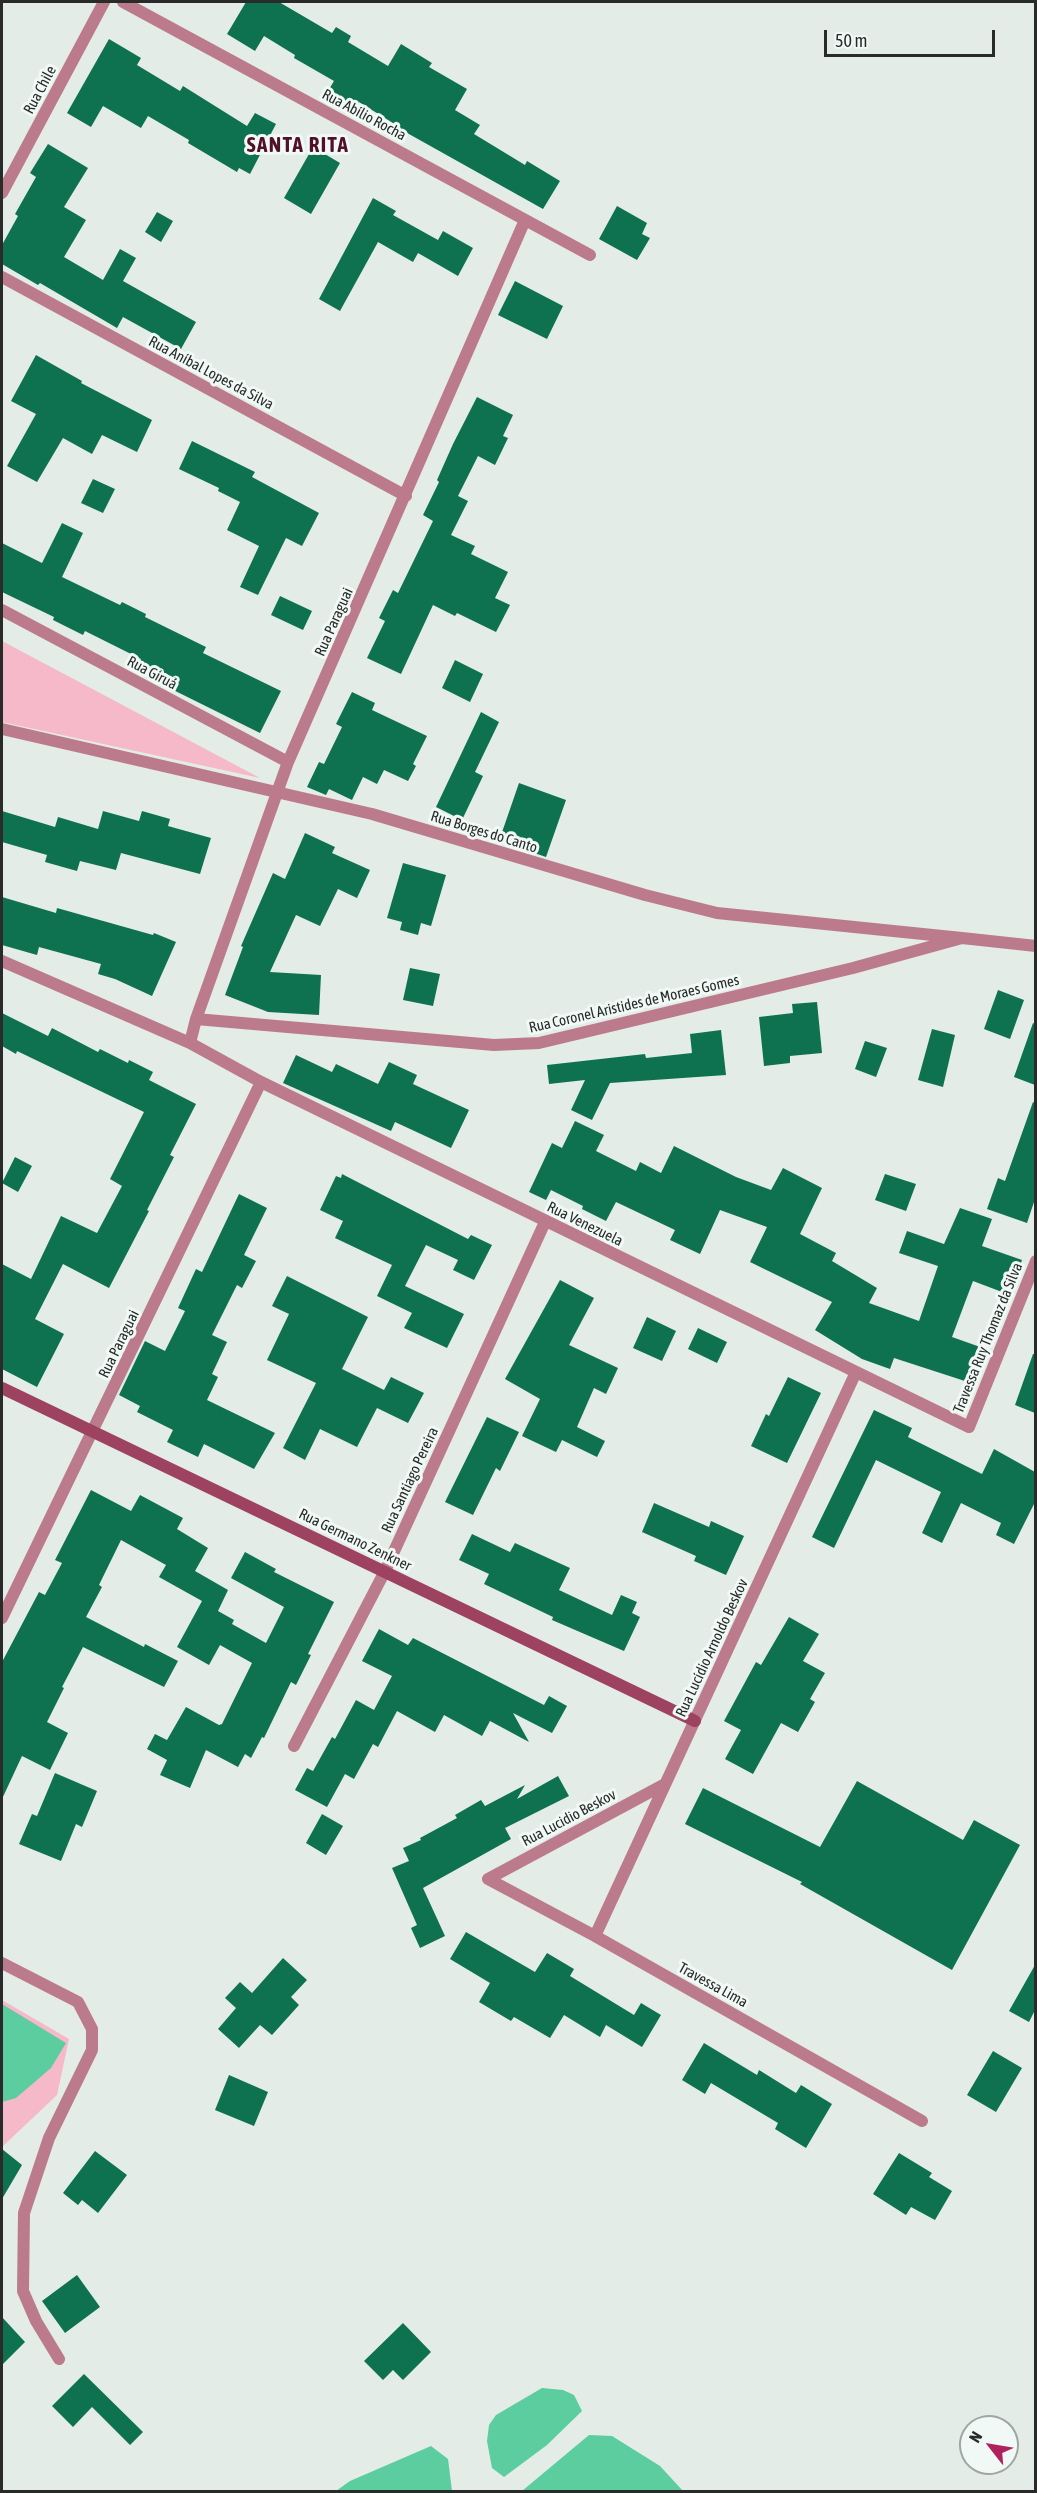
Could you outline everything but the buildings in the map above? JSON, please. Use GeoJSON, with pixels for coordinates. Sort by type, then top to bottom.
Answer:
{"type":"FeatureCollection","features":[{"type":"Feature","properties":{"kind":"street","name":"Rua Chile"},"geometry":{"type":"LineString","coordinates":[[2,193],[104,2]]}},
{"type":"Feature","properties":{"kind":"street","name":"Rua Abílio Rocha"},"geometry":{"type":"LineString","coordinates":[[123,2],[590,255]]}},
{"type":"Feature","properties":{"kind":"street","name":"Rua Paraguai"},"geometry":{"type":"LineString","coordinates":[[190,1043],[196,1019],[288,762],[525,220]]}},
{"type":"Feature","properties":{"kind":"street","name":"Rua Aníbal Lopes da Silva"},"geometry":{"type":"LineString","coordinates":[[2,277],[406,496]]}},
{"type":"Feature","properties":{"kind":"street","name":"Rua Giruá"},"geometry":{"type":"LineString","coordinates":[[2,610],[288,762]]}},
{"type":"Feature","properties":{"kind":"street","name":"Rua Borges do Canto"},"geometry":{"type":"LineString","coordinates":[[2,729],[372,814],[645,896],[717,914],[962,938]]}},
{"type":"Feature","properties":{"kind":"street","name":"Rua Coronel Aristides de Moraes Gomes"},"geometry":{"type":"LineString","coordinates":[[196,1019],[494,1045],[539,1043],[853,968],[962,938],[1035,946]]}},
{"type":"Feature","properties":{"kind":"street"},"geometry":{"type":"LineString","coordinates":[[2,961],[190,1043]]}},
{"type":"Feature","properties":{"kind":"street","name":"Rua Venezuela"},"geometry":{"type":"LineString","coordinates":[[190,1043],[261,1082],[969,1427]]}},
{"type":"Feature","properties":{"kind":"street","name":"Rua Paraguai"},"geometry":{"type":"LineString","coordinates":[[2,1618],[261,1082]]}},
{"type":"Feature","properties":{"kind":"street","name":"Rua Santiago Pereira"},"geometry":{"type":"LineString","coordinates":[[294,1746],[385,1571],[544,1221]]}},
{"type":"Feature","properties":{"kind":"street","name":"Travessa Ruy Thomaz da Silva"},"geometry":{"type":"LineString","coordinates":[[969,1427],[1035,1261]]}},
{"type":"Feature","properties":{"kind":"street","name":"Rua Lucídio Arnoldo Beskov"},"geometry":{"type":"LineString","coordinates":[[595,1936],[856,1372]]}},
{"type":"Feature","properties":{"kind":"street","name":"Rua Germano Zenkner"},"geometry":{"type":"LineString","coordinates":[[2,1388],[695,1721]]}},
{"type":"Feature","properties":{"kind":"street","name":"Rua Lucidio Beskov"},"geometry":{"type":"LineString","coordinates":[[488,1879],[665,1784]]}},
{"type":"Feature","properties":{"kind":"street","name":"Travessa Lima"},"geometry":{"type":"LineString","coordinates":[[488,1879],[595,1936],[922,2121]]}},
{"type":"Feature","properties":{"kind":"street"},"geometry":{"type":"LineString","coordinates":[[2,1963],[78,2001],[92,2029],[92,2050],[49,2138],[24,2213],[23,2291],[36,2320],[59,2358]]}},
{"type":"Feature","properties":{"kind":"shaded area"},"geometry":{"type":"Polygon","coordinates":[[[2,641],[260,778],[2,722],[2,641]]]}},
{"type":"Feature","properties":{"kind":"shaded area"},"geometry":{"type":"Polygon","coordinates":[[[2,2000],[69,2039],[57,2095],[2,2147],[2,2000]]]}},
{"type":"Feature","properties":{"kind":"shaded area"},"geometry":{"type":"Polygon","coordinates":[[[2,2004],[66,2043],[51,2068],[16,2098],[2,2102],[2,2004]]]}},
{"type":"Feature","properties":{"kind":"shaded area"},"geometry":{"type":"Polygon","coordinates":[[[542,2388],[563,2390],[574,2395],[582,2411],[547,2445],[504,2477],[492,2468],[487,2441],[489,2425],[496,2415],[542,2388]]]}},
{"type":"Feature","properties":{"kind":"shaded area"},"geometry":{"type":"Polygon","coordinates":[[[589,2435],[612,2436],[660,2466],[683,2491],[522,2491],[589,2435]]]}},
{"type":"Feature","properties":{"kind":"shaded area"},"geometry":{"type":"Polygon","coordinates":[[[431,2446],[448,2459],[452,2491],[336,2491],[350,2481],[431,2446]]]}},
{"type":"Feature","properties":{"kind":"district","name":"SANTA RITA"},"geometry":{"type":"Point","coordinates":[298,145]}}]}
